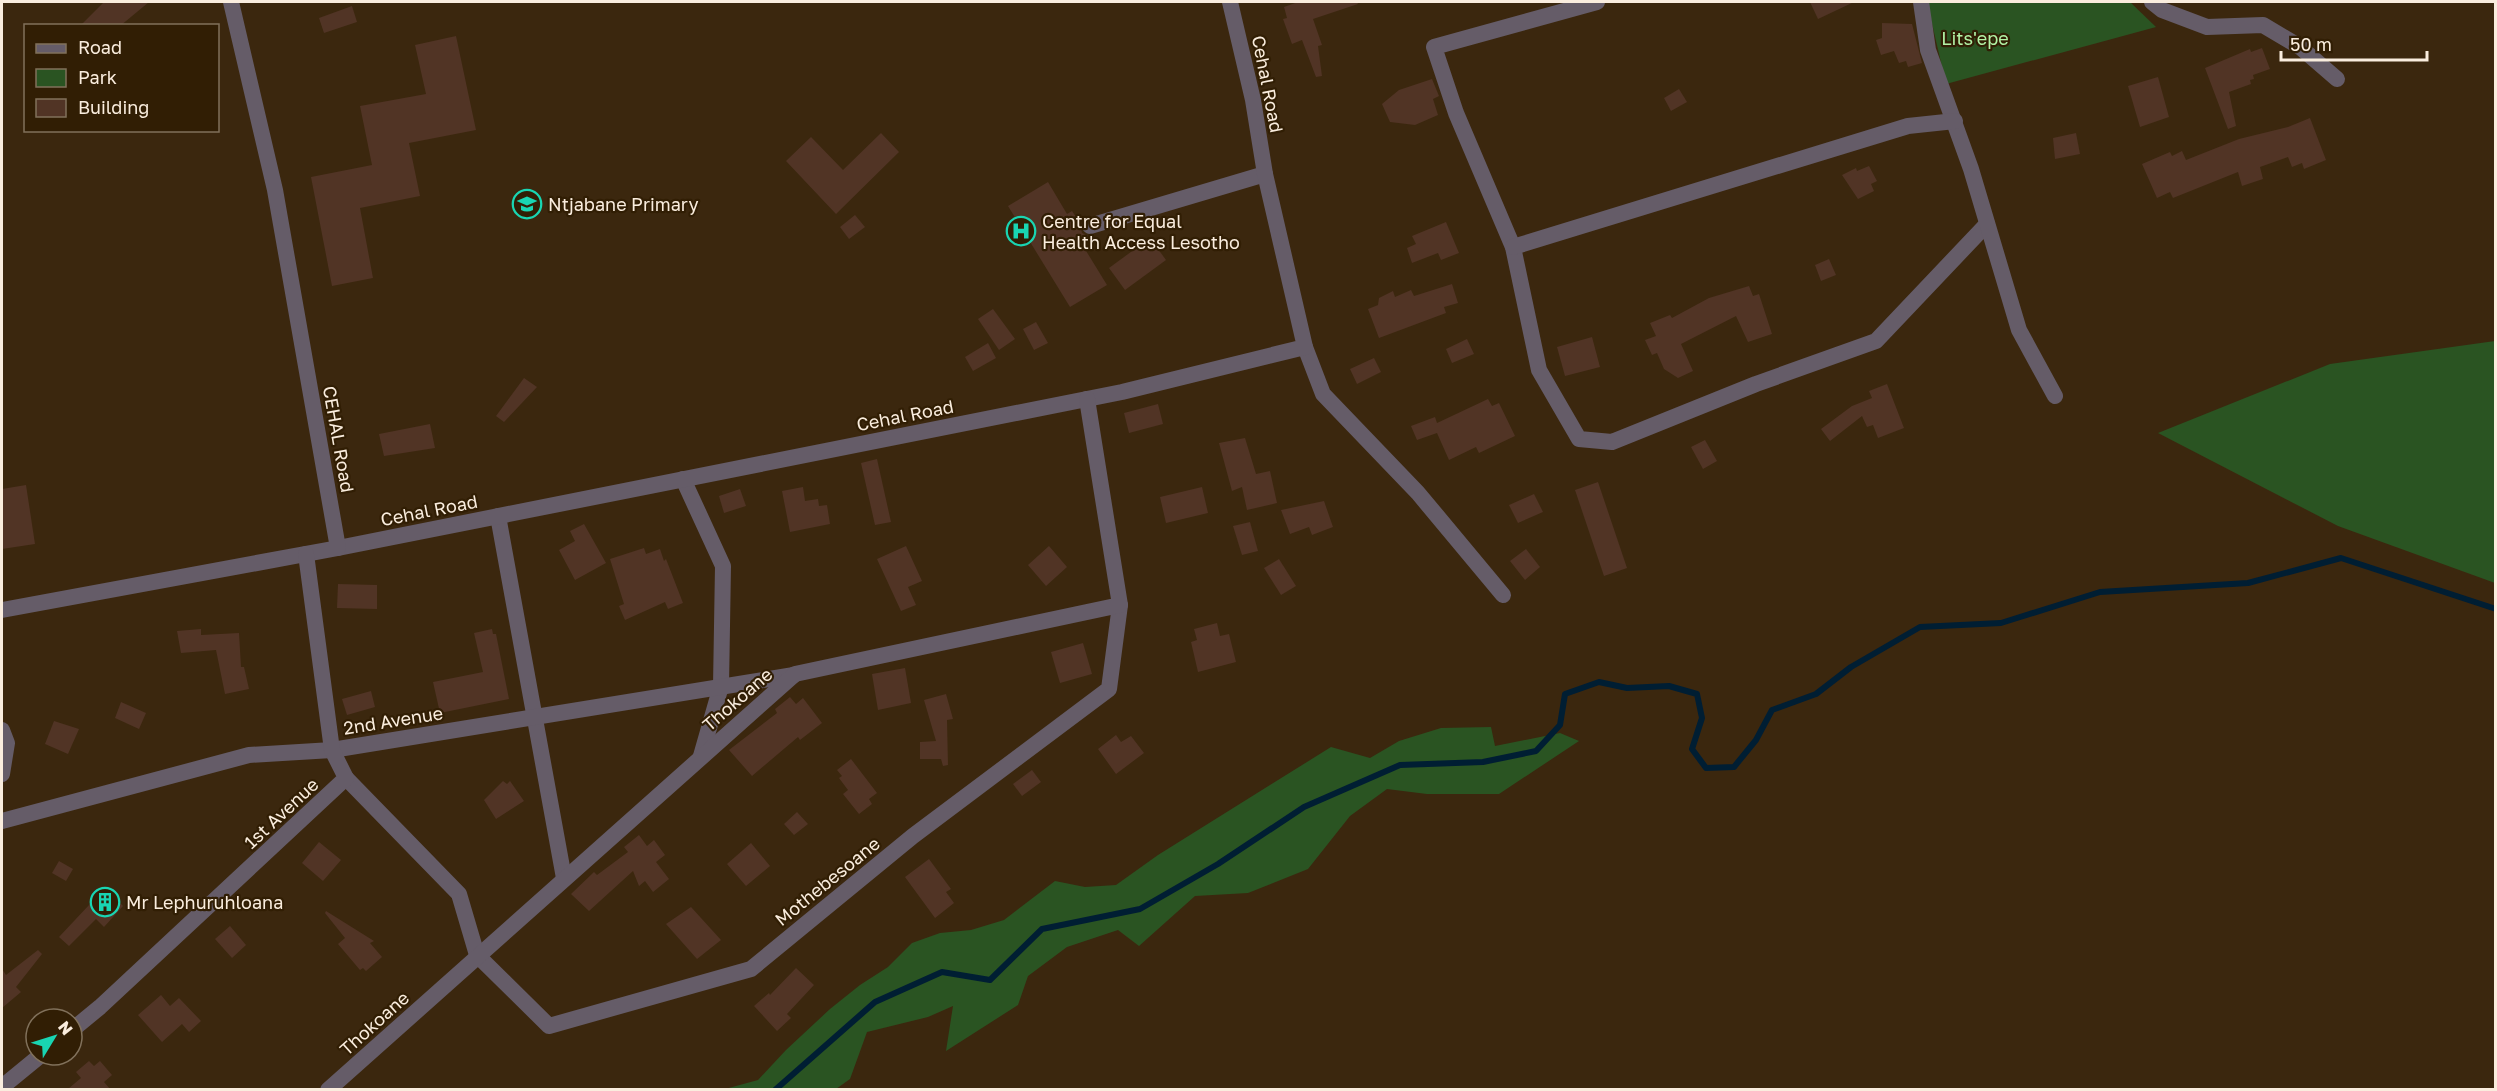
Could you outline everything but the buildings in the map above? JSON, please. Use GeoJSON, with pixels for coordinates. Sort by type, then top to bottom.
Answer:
{"type":"FeatureCollection","features":[{"type":"Feature","properties":{"kind":"street","name":"CEHAL Road"},"geometry":{"type":"LineString","coordinates":[[231,2],[275,190],[338,548]]}},
{"type":"Feature","properties":{"kind":"street","name":"Cehal Road"},"geometry":{"type":"LineString","coordinates":[[338,548],[1087,399],[1305,347],[1265,174],[1253,100],[1230,2]]}},
{"type":"Feature","properties":{"kind":"street"},"geometry":{"type":"LineString","coordinates":[[1597,2],[1434,47],[1456,113],[1513,247],[1539,370],[1580,439],[1612,442],[1756,384],[1876,341],[1988,224]]}},
{"type":"Feature","properties":{"kind":"street"},"geometry":{"type":"LineString","coordinates":[[1921,2],[1928,50],[1955,121],[2019,330],[2055,396]]}},
{"type":"Feature","properties":{"kind":"street"},"geometry":{"type":"LineString","coordinates":[[2152,2],[2162,10],[2207,27],[2263,25],[2300,47],[2337,79]]}},
{"type":"Feature","properties":{"kind":"street"},"geometry":{"type":"LineString","coordinates":[[1513,247],[1908,126],[1955,121]]}},
{"type":"Feature","properties":{"kind":"street"},"geometry":{"type":"LineString","coordinates":[[1090,226],[1265,174]]}},
{"type":"Feature","properties":{"kind":"street"},"geometry":{"type":"LineString","coordinates":[[1305,347],[1323,394],[1418,494],[1503,595]]}},
{"type":"Feature","properties":{"kind":"street"},"geometry":{"type":"LineString","coordinates":[[1087,399],[1120,605]]}},
{"type":"Feature","properties":{"kind":"street"},"geometry":{"type":"LineString","coordinates":[[683,478],[723,566],[721,686],[701,756]]}},
{"type":"Feature","properties":{"kind":"street"},"geometry":{"type":"LineString","coordinates":[[498,516],[564,878]]}},
{"type":"Feature","properties":{"kind":"street"},"geometry":{"type":"LineString","coordinates":[[2,610],[338,548]]}},
{"type":"Feature","properties":{"kind":"street","name":"1st Avenue"},"geometry":{"type":"LineString","coordinates":[[84,1020],[118,991],[346,778],[332,750],[306,554]]}},
{"type":"Feature","properties":{"kind":"street","name":"Thokoane"},"geometry":{"type":"LineString","coordinates":[[327,1089],[795,674],[1120,605]]}},
{"type":"Feature","properties":{"kind":"street","name":"Mothebesoane"},"geometry":{"type":"LineString","coordinates":[[477,955],[549,1026],[751,969],[914,836],[1109,689],[1120,605]]}},
{"type":"Feature","properties":{"kind":"street","name":"2nd Avenue"},"geometry":{"type":"LineString","coordinates":[[2,821],[249,755],[332,750],[795,674]]}},
{"type":"Feature","properties":{"kind":"street"},"geometry":{"type":"LineString","coordinates":[[2,730],[7,743],[2,774]]}},
{"type":"Feature","properties":{"kind":"street"},"geometry":{"type":"LineString","coordinates":[[346,778],[459,894],[477,955]]}},
{"type":"Feature","properties":{"kind":"street"},"geometry":{"type":"LineString","coordinates":[[2,1087],[26,1067]]}},
{"type":"Feature","properties":{"kind":"green space","name":"Lits'epe"},"geometry":{"type":"Polygon","coordinates":[[[1927,2],[2130,2],[2156,27],[1946,84],[1927,2]]]}},
{"type":"Feature","properties":{"kind":"green space"},"geometry":{"type":"Polygon","coordinates":[[[2495,341],[2495,583],[2338,526],[2158,433],[2330,364],[2495,341]]]}},
{"type":"Feature","properties":{"kind":"green space"},"geometry":{"type":"Polygon","coordinates":[[[1491,727],[1495,746],[1560,733],[1579,741],[1499,794],[1427,794],[1387,789],[1350,816],[1308,869],[1248,893],[1195,896],[1139,946],[1118,930],[1067,947],[1028,976],[1018,1005],[946,1051],[953,1006],[928,1017],[867,1032],[850,1079],[836,1089],[725,1089],[758,1080],[830,1009],[860,985],[888,967],[912,943],[940,933],[971,930],[1004,920],[1055,881],[1085,887],[1116,885],[1158,855],[1331,747],[1370,758],[1399,741],[1441,728],[1491,727]]]}},
{"type":"Feature","properties":{"kind":"waterway"},"geometry":{"type":"LineString","coordinates":[[775,1090],[875,1002],[942,972],[990,980],[1042,929],[1140,909],[1218,864],[1304,807],[1400,765],[1483,762],[1536,751],[1560,725],[1565,694],[1599,682],[1627,688],[1669,686],[1697,694],[1702,718],[1692,749],[1706,768],[1734,767],[1756,740],[1772,710],[1816,694],[1851,667],[1920,627],[2001,623],[2100,592],[2248,583],[2341,558],[2496,609]]}},
{"type":"Feature","properties":{"kind":"place","name":"Ntjabane Primary"},"geometry":{"type":"Point","coordinates":[527,204]}},
{"type":"Feature","properties":{"kind":"place","name":"Centre for Equal Health Access Lesotho"},"geometry":{"type":"Point","coordinates":[1021,231]}},
{"type":"Feature","properties":{"kind":"place","name":"Mr Lephuruhloana"},"geometry":{"type":"Point","coordinates":[105,902]}}]}
